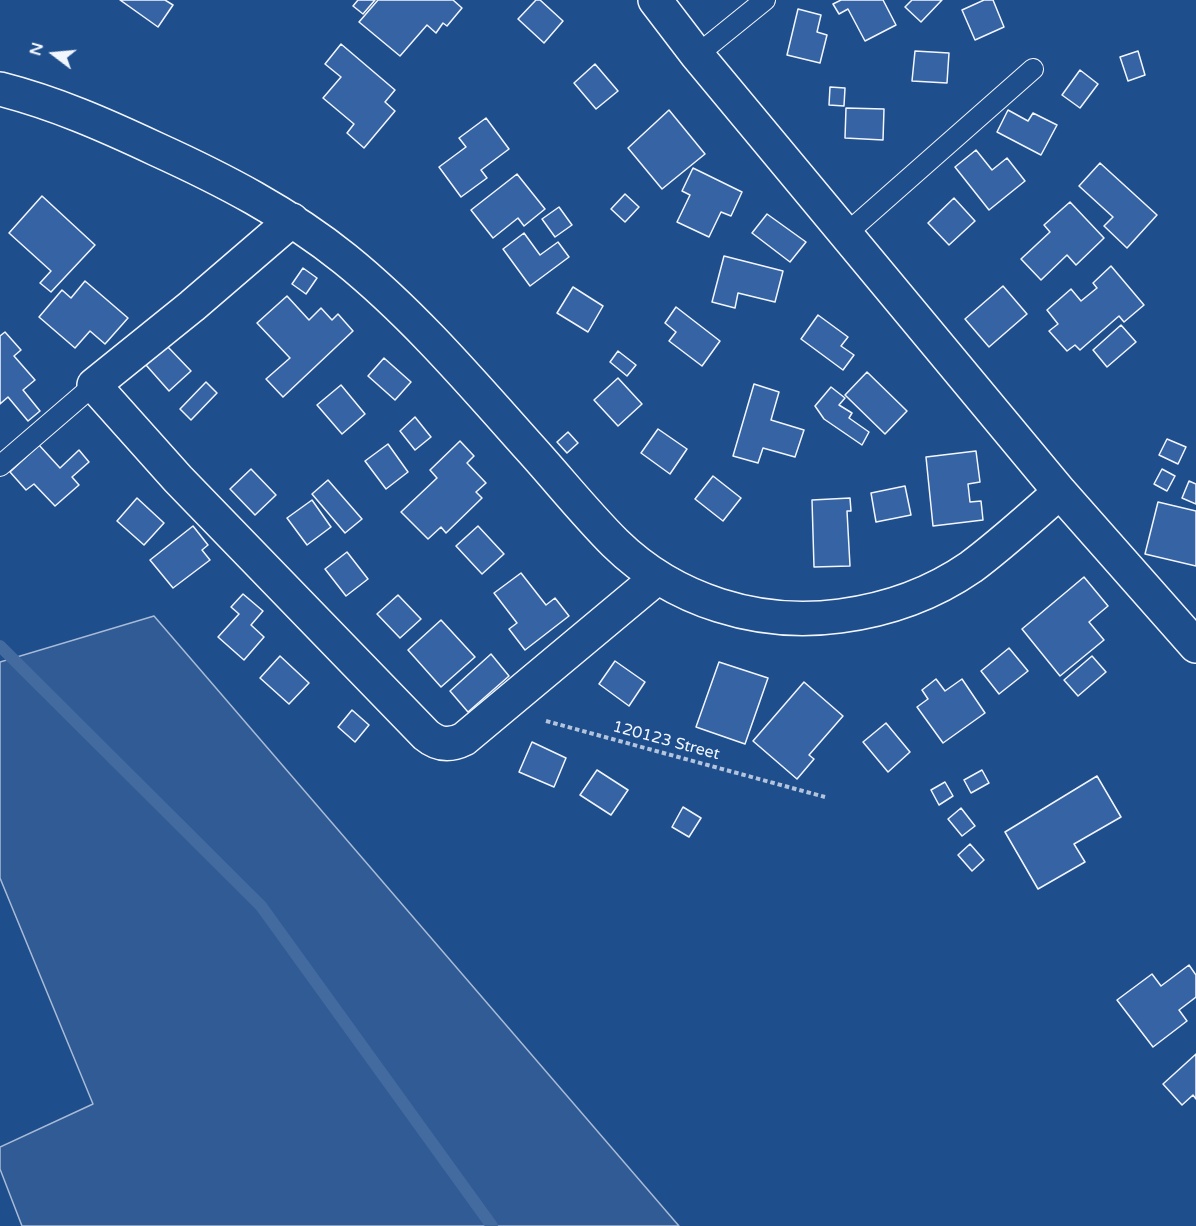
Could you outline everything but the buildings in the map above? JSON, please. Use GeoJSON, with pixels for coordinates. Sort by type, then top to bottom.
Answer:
{"type":"FeatureCollection","features":[{"type":"Feature","properties":{"kind":"street"},"geometry":{"type":"LineString","coordinates":[[655,0],[697,55],[1060,492],[1196,646]]}},
{"type":"Feature","properties":{"kind":"street"},"geometry":{"type":"LineString","coordinates":[[0,89],[44,101],[107,126],[199,169],[292,220],[345,259],[405,312],[615,543],[658,577],[703,599],[756,616],[818,619],[872,612],[908,601],[969,568],[1060,492]]}},
{"type":"Feature","properties":{"kind":"street"},"geometry":{"type":"LineString","coordinates":[[292,220],[192,306],[94,385],[178,479],[426,735],[439,743],[456,743],[658,577]]}},
{"type":"Feature","properties":{"kind":"lane"},"geometry":{"type":"LineString","coordinates":[[697,55],[765,0]]}},
{"type":"Feature","properties":{"kind":"lane"},"geometry":{"type":"LineString","coordinates":[[847,233],[1033,69]]}},
{"type":"Feature","properties":{"kind":"lane"},"geometry":{"type":"LineString","coordinates":[[0,466],[94,385]]}},
{"type":"Feature","properties":{"kind":"path","name":"120123 Street"},"geometry":{"type":"LineString","coordinates":[[501,708],[825,797]]}},
{"type":"Feature","properties":{"kind":"shaded area"},"geometry":{"type":"Polygon","coordinates":[[[154,616],[679,1226],[22,1226],[0,1169],[0,1147],[93,1104],[0,878],[0,662],[154,616]]]}},
{"type":"Feature","properties":{"kind":"waterway"},"geometry":{"type":"LineString","coordinates":[[0,646],[261,906],[492,1226]]}}]}
